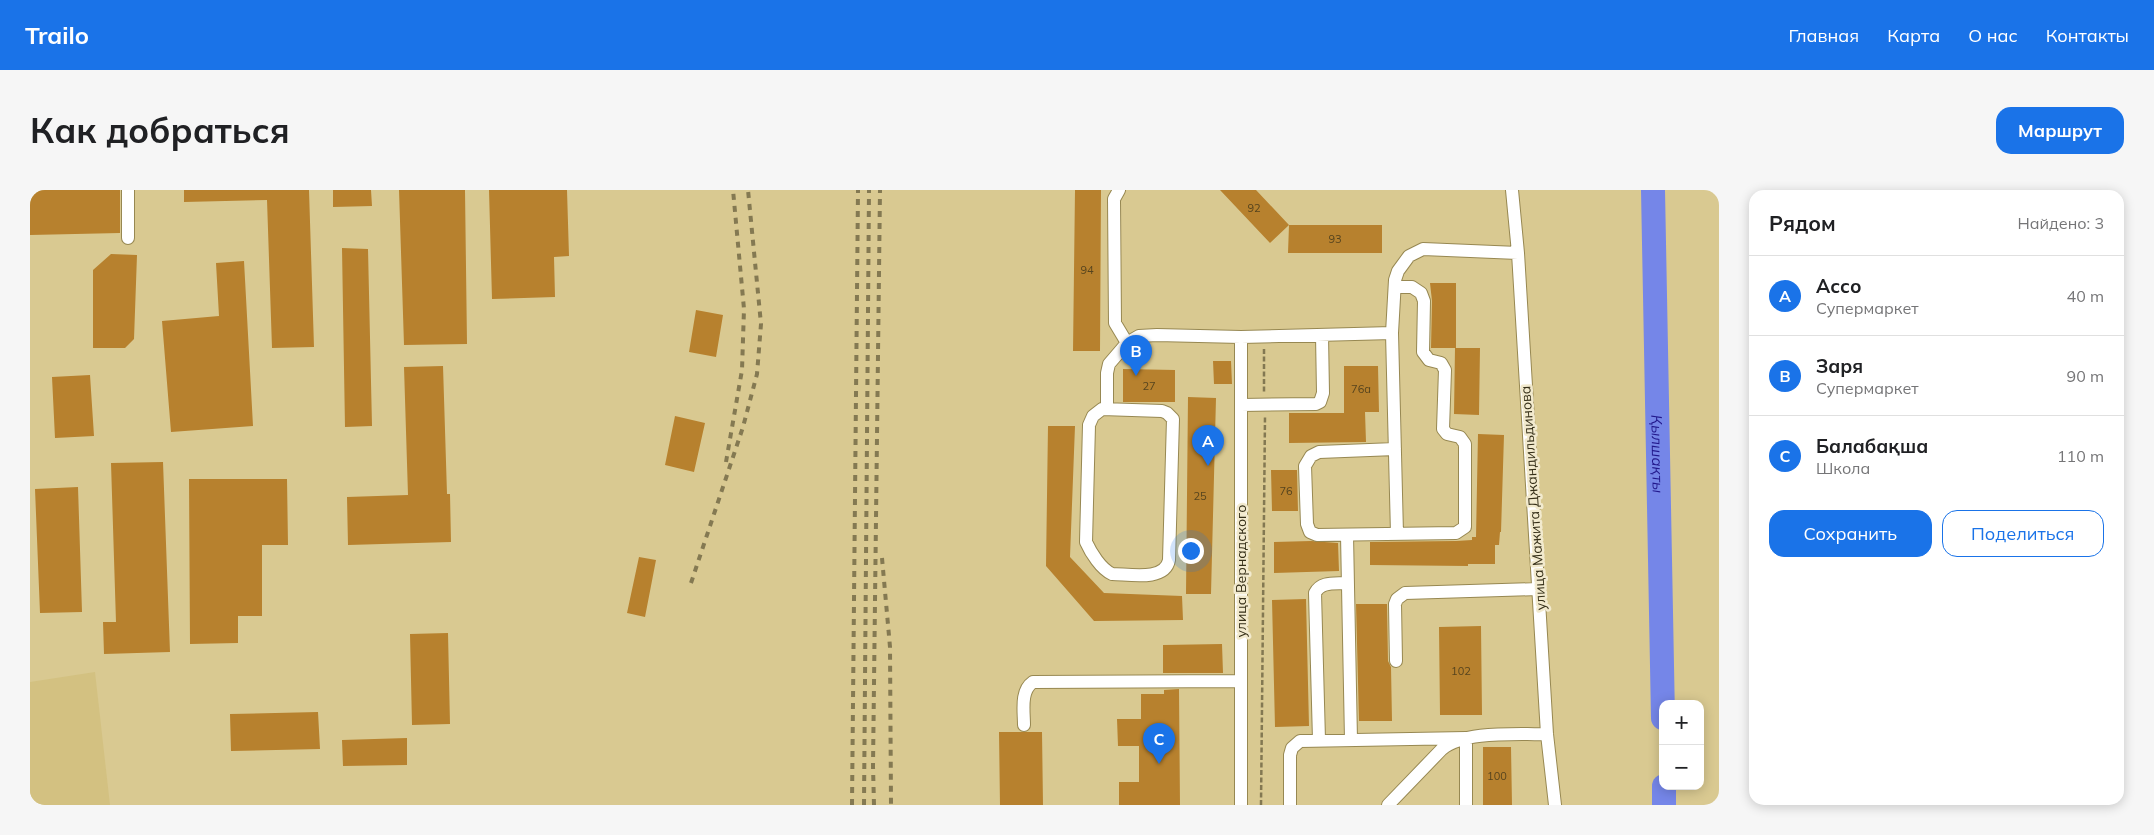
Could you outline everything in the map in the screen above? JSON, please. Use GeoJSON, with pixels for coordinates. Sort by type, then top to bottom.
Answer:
{"type":"FeatureCollection","features":[{"type":"Feature","properties":{"kind":"street"},"geometry":{"type":"LineString","coordinates":[[128,190],[128,238]]}},
{"type":"Feature","properties":{"kind":"street"},"geometry":{"type":"LineString","coordinates":[[1118,190],[1114,199],[1115,323],[1127,343]]}},
{"type":"Feature","properties":{"kind":"street","name":"улица Мажита Джандильдинова"},"geometry":{"type":"LineString","coordinates":[[1512,190],[1518,253],[1547,734],[1556,805]]}},
{"type":"Feature","properties":{"kind":"street"},"geometry":{"type":"LineString","coordinates":[[1397,534],[1392,333],[1398,271],[1402,263],[1409,256],[1423,249],[1518,253]]}},
{"type":"Feature","properties":{"kind":"street"},"geometry":{"type":"LineString","coordinates":[[1395,287],[1412,288],[1418,290],[1422,296],[1424,354],[1429,360],[1441,363],[1445,370],[1444,430],[1447,434],[1460,437],[1465,444],[1465,528],[1460,532],[1397,534],[1317,535],[1310,532],[1308,528],[1306,466],[1308,459],[1315,453],[1320,452],[1395,449]]}},
{"type":"Feature","properties":{"kind":"street"},"geometry":{"type":"LineString","coordinates":[[1107,409],[1107,373],[1109,364],[1127,343],[1140,336],[1241,337],[1392,333]]}},
{"type":"Feature","properties":{"kind":"street"},"geometry":{"type":"LineString","coordinates":[[1241,405],[1316,404],[1322,400],[1324,393],[1322,335]]}},
{"type":"Feature","properties":{"kind":"street","name":"улица Вернадского"},"geometry":{"type":"LineString","coordinates":[[1241,337],[1241,805]]}},
{"type":"Feature","properties":{"kind":"street"},"geometry":{"type":"LineString","coordinates":[[1107,409],[1162,411],[1171,416],[1174,422],[1169,560],[1165,569],[1156,575],[1112,574],[1107,571],[1086,542],[1089,425],[1096,412],[1107,409]]}},
{"type":"Feature","properties":{"kind":"street"},"geometry":{"type":"LineString","coordinates":[[1347,534],[1351,740]]}},
{"type":"Feature","properties":{"kind":"street"},"geometry":{"type":"LineString","coordinates":[[1319,740],[1314,594],[1321,585],[1348,583]]}},
{"type":"Feature","properties":{"kind":"street"},"geometry":{"type":"LineString","coordinates":[[1396,661],[1395,604],[1397,599],[1405,593],[1538,589]]}},
{"type":"Feature","properties":{"kind":"street"},"geometry":{"type":"LineString","coordinates":[[1024,725],[1024,692],[1028,685],[1033,682],[1241,681]]}},
{"type":"Feature","properties":{"kind":"street"},"geometry":{"type":"LineString","coordinates":[[1290,805],[1290,755],[1292,748],[1300,741],[1466,738],[1547,734]]}},
{"type":"Feature","properties":{"kind":"street"},"geometry":{"type":"LineString","coordinates":[[1388,805],[1442,748],[1452,742],[1466,738]]}},
{"type":"Feature","properties":{"kind":"street"},"geometry":{"type":"LineString","coordinates":[[1466,738],[1466,805]]}},
{"type":"Feature","properties":{"kind":"path"},"geometry":{"type":"LineString","coordinates":[[1261,805],[1264,336]]}},
{"type":"Feature","properties":{"kind":"shaded area"},"geometry":{"type":"Polygon","coordinates":[[[95,672],[110,805],[30,805],[30,682],[95,672]]]}},
{"type":"Feature","properties":{"kind":"building"},"geometry":{"type":"Polygon","coordinates":[[[30,190],[120,190],[120,233],[30,235],[30,190]]]}},
{"type":"Feature","properties":{"kind":"building"},"geometry":{"type":"Polygon","coordinates":[[[184,190],[309,190],[314,347],[272,348],[267,200],[184,202],[184,190]]]}},
{"type":"Feature","properties":{"kind":"building"},"geometry":{"type":"Polygon","coordinates":[[[333,190],[371,190],[372,206],[333,207],[333,190]]]}},
{"type":"Feature","properties":{"kind":"building"},"geometry":{"type":"Polygon","coordinates":[[[399,190],[465,190],[467,344],[404,345],[399,190]]]}},
{"type":"Feature","properties":{"kind":"building"},"geometry":{"type":"Polygon","coordinates":[[[489,190],[567,190],[569,256],[554,257],[555,297],[492,299],[489,190]]]}},
{"type":"Feature","properties":{"kind":"building"},"geometry":{"type":"Polygon","coordinates":[[[1075,190],[1101,190],[1100,351],[1073,351],[1075,190]]]}},
{"type":"Feature","properties":{"kind":"building"},"geometry":{"type":"Polygon","coordinates":[[[1220,190],[1256,190],[1289,225],[1270,243],[1220,190]]]}},
{"type":"Feature","properties":{"kind":"building"},"geometry":{"type":"Polygon","coordinates":[[[1289,225],[1382,225],[1382,253],[1288,253],[1289,225]]]}},
{"type":"Feature","properties":{"kind":"building"},"geometry":{"type":"Polygon","coordinates":[[[342,248],[368,249],[372,426],[345,427],[342,248]]]}},
{"type":"Feature","properties":{"kind":"building"},"geometry":{"type":"Polygon","coordinates":[[[111,254],[137,255],[134,339],[125,348],[93,348],[93,270],[111,254]]]}},
{"type":"Feature","properties":{"kind":"building"},"geometry":{"type":"Polygon","coordinates":[[[244,261],[253,426],[171,432],[162,321],[219,316],[216,263],[244,261]]]}},
{"type":"Feature","properties":{"kind":"building"},"geometry":{"type":"Polygon","coordinates":[[[1430,283],[1456,283],[1456,348],[1480,348],[1479,415],[1454,414],[1455,348],[1431,348],[1432,301],[1430,283]]]}},
{"type":"Feature","properties":{"kind":"building"},"geometry":{"type":"Polygon","coordinates":[[[696,310],[723,315],[716,357],[689,352],[696,310]]]}},
{"type":"Feature","properties":{"kind":"building"},"geometry":{"type":"Polygon","coordinates":[[[1213,361],[1231,361],[1232,384],[1214,384],[1213,361]]]}},
{"type":"Feature","properties":{"kind":"building"},"geometry":{"type":"Polygon","coordinates":[[[443,366],[447,494],[450,494],[451,542],[348,545],[347,497],[408,495],[404,367],[443,366]]]}},
{"type":"Feature","properties":{"kind":"building"},"geometry":{"type":"Polygon","coordinates":[[[1344,366],[1378,366],[1379,412],[1365,412],[1366,442],[1289,443],[1289,413],[1344,413],[1344,366]]]}},
{"type":"Feature","properties":{"kind":"building"},"geometry":{"type":"Polygon","coordinates":[[[1123,369],[1175,370],[1175,402],[1123,402],[1123,369]]]}},
{"type":"Feature","properties":{"kind":"building"},"geometry":{"type":"Polygon","coordinates":[[[90,375],[94,436],[55,438],[52,377],[90,375]]]}},
{"type":"Feature","properties":{"kind":"building"},"geometry":{"type":"Polygon","coordinates":[[[1188,397],[1216,398],[1211,594],[1186,594],[1188,397]]]}},
{"type":"Feature","properties":{"kind":"building"},"geometry":{"type":"Polygon","coordinates":[[[675,416],[705,423],[694,472],[665,465],[675,416]]]}},
{"type":"Feature","properties":{"kind":"building"},"geometry":{"type":"Polygon","coordinates":[[[1048,426],[1075,426],[1070,557],[1104,593],[1182,596],[1183,620],[1094,621],[1046,566],[1048,426]]]}},
{"type":"Feature","properties":{"kind":"building"},"geometry":{"type":"Polygon","coordinates":[[[1478,434],[1504,435],[1501,532],[1499,545],[1495,545],[1495,564],[1468,564],[1468,566],[1370,565],[1370,542],[1456,541],[1472,540],[1472,537],[1476,537],[1478,434]]]}},
{"type":"Feature","properties":{"kind":"building"},"geometry":{"type":"Polygon","coordinates":[[[163,462],[170,652],[104,654],[103,622],[116,622],[111,463],[163,462]]]}},
{"type":"Feature","properties":{"kind":"building"},"geometry":{"type":"Polygon","coordinates":[[[1271,470],[1297,470],[1298,511],[1272,511],[1271,470]]]}},
{"type":"Feature","properties":{"kind":"building"},"geometry":{"type":"Polygon","coordinates":[[[189,479],[287,479],[288,545],[262,545],[262,616],[238,616],[238,643],[190,644],[189,479]]]}},
{"type":"Feature","properties":{"kind":"building"},"geometry":{"type":"Polygon","coordinates":[[[78,487],[82,612],[40,613],[35,489],[78,487]]]}},
{"type":"Feature","properties":{"kind":"building"},"geometry":{"type":"Polygon","coordinates":[[[1311,541],[1338,543],[1339,571],[1274,573],[1274,542],[1311,541]]]}},
{"type":"Feature","properties":{"kind":"building"},"geometry":{"type":"Polygon","coordinates":[[[639,557],[656,560],[645,617],[627,613],[639,557]]]}},
{"type":"Feature","properties":{"kind":"building"},"geometry":{"type":"Polygon","coordinates":[[[1306,599],[1309,726],[1275,727],[1272,600],[1306,599]]]}},
{"type":"Feature","properties":{"kind":"building"},"geometry":{"type":"Polygon","coordinates":[[[1356,604],[1387,604],[1392,721],[1359,721],[1356,604]]]}},
{"type":"Feature","properties":{"kind":"building"},"geometry":{"type":"Polygon","coordinates":[[[1481,626],[1482,715],[1440,715],[1439,627],[1481,626]]]}},
{"type":"Feature","properties":{"kind":"building"},"geometry":{"type":"Polygon","coordinates":[[[448,633],[450,724],[412,725],[410,634],[448,633]]]}},
{"type":"Feature","properties":{"kind":"building"},"geometry":{"type":"Polygon","coordinates":[[[1222,644],[1223,673],[1163,673],[1163,645],[1222,644]]]}},
{"type":"Feature","properties":{"kind":"building"},"geometry":{"type":"Polygon","coordinates":[[[1179,689],[1180,805],[1119,805],[1119,782],[1139,782],[1139,746],[1118,746],[1117,719],[1141,719],[1141,694],[1164,694],[1164,690],[1179,689]]]}},
{"type":"Feature","properties":{"kind":"building"},"geometry":{"type":"Polygon","coordinates":[[[318,712],[320,749],[231,751],[230,714],[318,712]]]}},
{"type":"Feature","properties":{"kind":"building"},"geometry":{"type":"Polygon","coordinates":[[[999,732],[1042,732],[1043,805],[1000,805],[999,732]]]}},
{"type":"Feature","properties":{"kind":"building"},"geometry":{"type":"Polygon","coordinates":[[[407,738],[407,765],[343,766],[342,740],[407,738]]]}},
{"type":"Feature","properties":{"kind":"building"},"geometry":{"type":"Polygon","coordinates":[[[1483,747],[1511,747],[1512,805],[1483,805],[1483,747]]]}},
{"type":"Feature","properties":{"kind":"waterway","name":"Қылшақты"},"geometry":{"type":"LineString","coordinates":[[1653,190],[1663,700]]}},
{"type":"Feature","properties":{"kind":"waterway","name":"Қылшақты"},"geometry":{"type":"LineString","coordinates":[[1664,790],[1664,805]]}},
{"type":"Feature","properties":{"kind":"railway"},"geometry":{"type":"LineString","coordinates":[[726,462],[742,370],[744,309],[733,190]]}},
{"type":"Feature","properties":{"kind":"railway"},"geometry":{"type":"LineString","coordinates":[[691,583],[743,427],[757,374],[761,324],[748,190]]}},
{"type":"Feature","properties":{"kind":"railway"},"geometry":{"type":"LineString","coordinates":[[852,805],[858,190]]}},
{"type":"Feature","properties":{"kind":"railway"},"geometry":{"type":"LineString","coordinates":[[864,805],[869,190]]}},
{"type":"Feature","properties":{"kind":"railway"},"geometry":{"type":"LineString","coordinates":[[874,805],[880,190]]}},
{"type":"Feature","properties":{"kind":"railway"},"geometry":{"type":"LineString","coordinates":[[882,558],[890,647],[891,805]]}},
{"type":"Feature","properties":{"kind":"place","name":"Заря"},"geometry":{"type":"Point","coordinates":[1136,376]}},
{"type":"Feature","properties":{"kind":"place","name":"Ассо"},"geometry":{"type":"Point","coordinates":[1208,466]}},
{"type":"Feature","properties":{"kind":"place","name":"Балабақша"},"geometry":{"type":"Point","coordinates":[1159,764]}}]}
